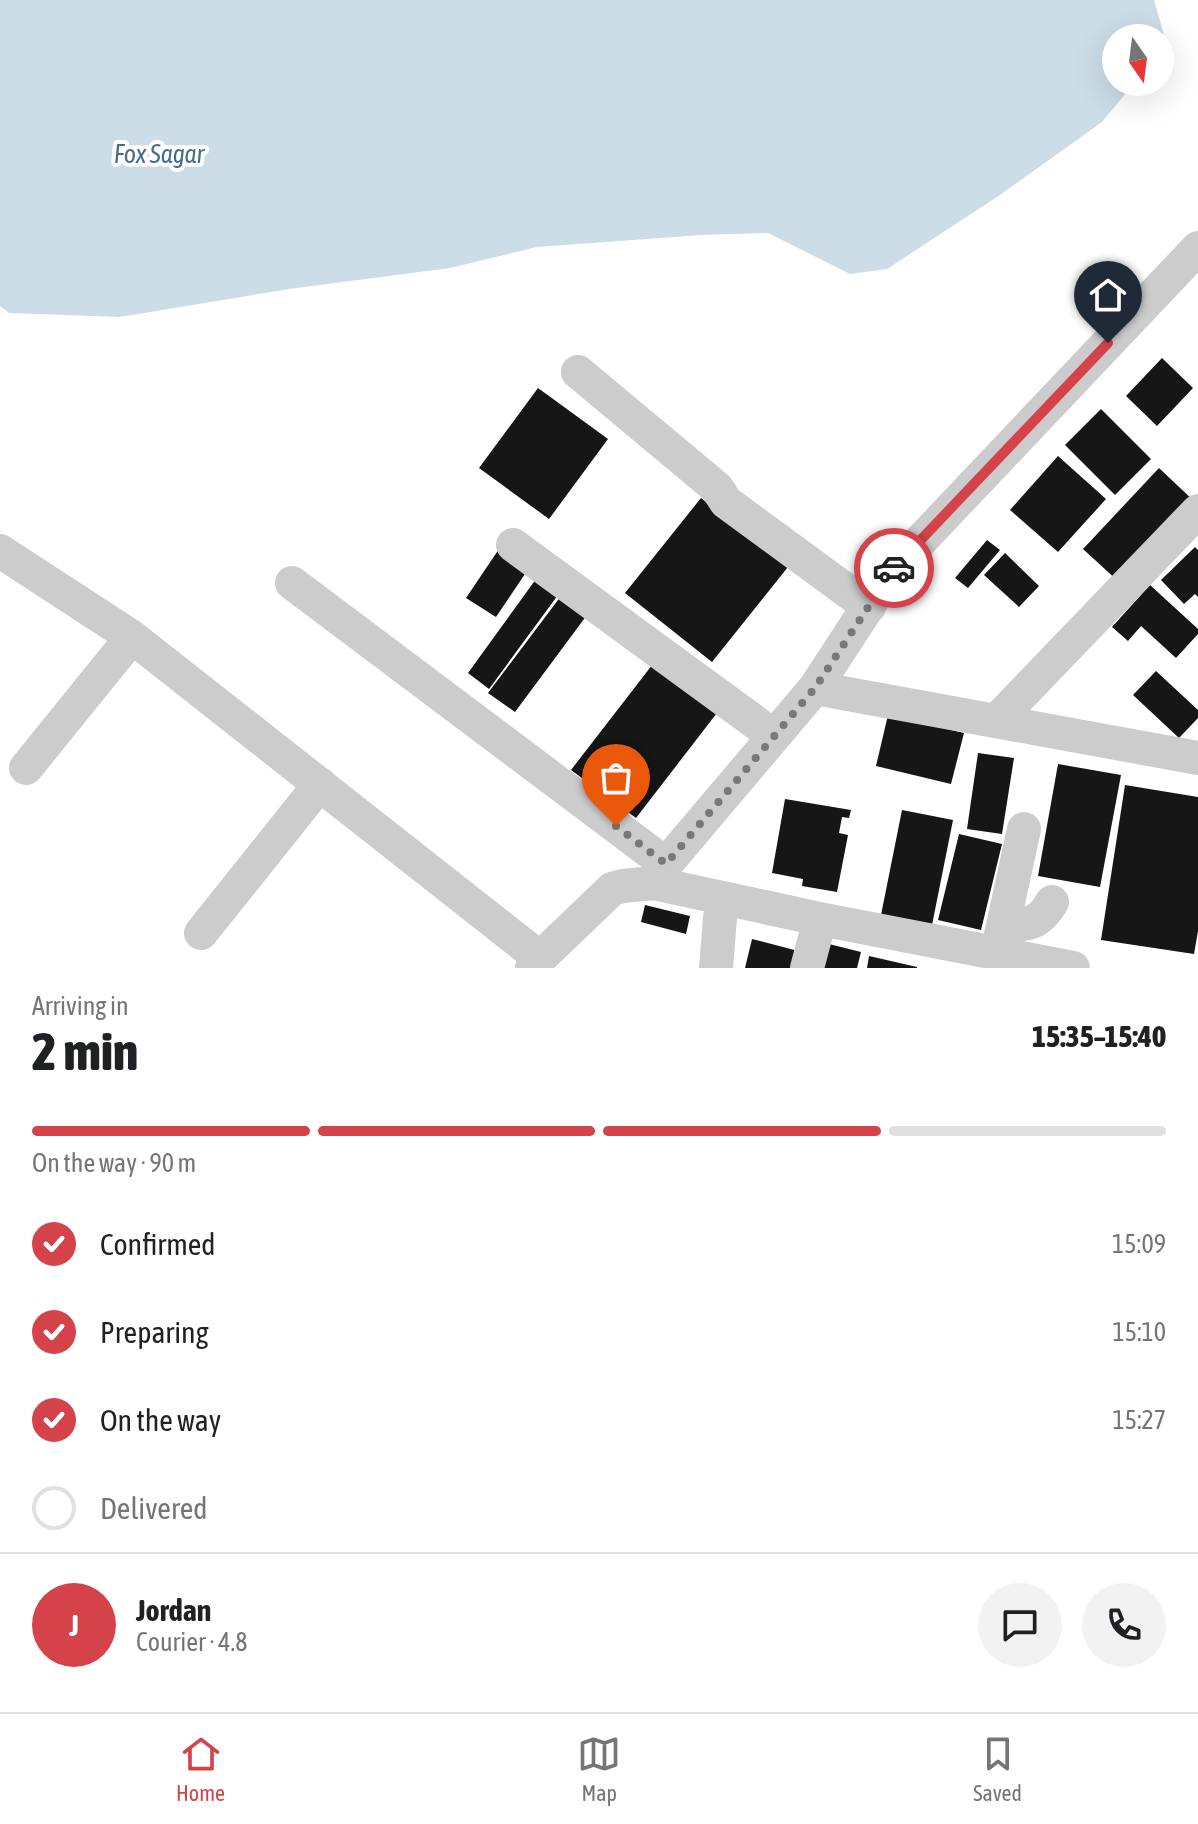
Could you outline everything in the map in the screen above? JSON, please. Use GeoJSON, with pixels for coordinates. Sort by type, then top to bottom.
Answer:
{"type":"FeatureCollection","features":[{"type":"Feature","properties":{"kind":"lane"},"geometry":{"type":"LineString","coordinates":[[0,551],[132,637],[320,784],[536,963],[612,889],[660,873],[815,688],[890,573],[1197,251]]}},
{"type":"Feature","properties":{"kind":"lane"},"geometry":{"type":"LineString","coordinates":[[578,372],[717,488],[726,502],[869,607]]}},
{"type":"Feature","properties":{"kind":"lane"},"geometry":{"type":"LineString","coordinates":[[997,720],[1198,511]]}},
{"type":"Feature","properties":{"kind":"lane"},"geometry":{"type":"LineString","coordinates":[[513,545],[774,736]]}},
{"type":"Feature","properties":{"kind":"lane"},"geometry":{"type":"LineString","coordinates":[[292,583],[660,873],[723,899],[820,919],[1000,940],[1073,968]]}},
{"type":"Feature","properties":{"kind":"lane"},"geometry":{"type":"LineString","coordinates":[[26,768],[132,637]]}},
{"type":"Feature","properties":{"kind":"lane"},"geometry":{"type":"LineString","coordinates":[[815,688],[1196,754]]}},
{"type":"Feature","properties":{"kind":"lane"},"geometry":{"type":"LineString","coordinates":[[201,933],[320,784]]}},
{"type":"Feature","properties":{"kind":"lane"},"geometry":{"type":"LineString","coordinates":[[1000,940],[1024,829]]}},
{"type":"Feature","properties":{"kind":"lane"},"geometry":{"type":"LineString","coordinates":[[716,968],[723,899]]}},
{"type":"Feature","properties":{"kind":"lane"},"geometry":{"type":"LineString","coordinates":[[1000,940],[1044,916],[1052,902]]}},
{"type":"Feature","properties":{"kind":"lane"},"geometry":{"type":"LineString","coordinates":[[807,968],[820,919]]}},
{"type":"Feature","properties":{"kind":"water","name":"Fox Sagar"},"geometry":{"type":"Polygon","coordinates":[[[0,0],[1154,0],[1161,24],[1102,24],[1102,96],[1123,96],[1102,122],[1000,195],[887,269],[850,274],[768,233],[702,235],[537,247],[450,268],[289,289],[120,317],[9,313],[0,306],[0,0]]]}},
{"type":"Feature","properties":{"kind":"building"},"geometry":{"type":"Polygon","coordinates":[[[1162,358],[1193,388],[1157,426],[1126,396],[1162,358]]]}},
{"type":"Feature","properties":{"kind":"building"},"geometry":{"type":"Polygon","coordinates":[[[538,388],[608,439],[549,519],[479,468],[538,388]]]}},
{"type":"Feature","properties":{"kind":"building"},"geometry":{"type":"Polygon","coordinates":[[[1101,409],[1151,459],[1115,495],[1065,445],[1101,409]]]}},
{"type":"Feature","properties":{"kind":"building"},"geometry":{"type":"Polygon","coordinates":[[[1058,456],[1106,499],[1058,552],[1010,510],[1058,456]]]}},
{"type":"Feature","properties":{"kind":"building"},"geometry":{"type":"Polygon","coordinates":[[[1159,468],[1195,502],[1119,582],[1083,549],[1159,468]]]}},
{"type":"Feature","properties":{"kind":"building"},"geometry":{"type":"Polygon","coordinates":[[[701,498],[788,567],[712,662],[625,593],[701,498]]]}},
{"type":"Feature","properties":{"kind":"building"},"geometry":{"type":"Polygon","coordinates":[[[987,540],[1000,550],[968,588],[955,578],[987,540]]]}},
{"type":"Feature","properties":{"kind":"building"},"geometry":{"type":"Polygon","coordinates":[[[1195,547],[1198,550],[1198,597],[1195,594],[1184,604],[1161,580],[1195,547]]]}},
{"type":"Feature","properties":{"kind":"building"},"geometry":{"type":"Polygon","coordinates":[[[499,549],[529,568],[496,617],[466,598],[499,549]]]}},
{"type":"Feature","properties":{"kind":"building"},"geometry":{"type":"Polygon","coordinates":[[[1005,553],[1039,586],[1019,607],[984,575],[1005,553]]]}},
{"type":"Feature","properties":{"kind":"building"},"geometry":{"type":"Polygon","coordinates":[[[536,579],[558,595],[489,689],[468,673],[536,579]]]}},
{"type":"Feature","properties":{"kind":"building"},"geometry":{"type":"Polygon","coordinates":[[[1150,585],[1198,629],[1198,634],[1176,658],[1141,626],[1128,641],[1112,627],[1150,585]]]}},
{"type":"Feature","properties":{"kind":"building"},"geometry":{"type":"Polygon","coordinates":[[[561,596],[587,615],[515,712],[488,693],[561,596]]]}},
{"type":"Feature","properties":{"kind":"building"},"geometry":{"type":"Polygon","coordinates":[[[656,660],[720,709],[636,818],[571,770],[656,660]]]}},
{"type":"Feature","properties":{"kind":"building"},"geometry":{"type":"Polygon","coordinates":[[[1156,671],[1198,710],[1198,718],[1179,738],[1133,695],[1156,671]]]}},
{"type":"Feature","properties":{"kind":"building"},"geometry":{"type":"Polygon","coordinates":[[[888,715],[964,733],[951,784],[876,766],[888,715]]]}},
{"type":"Feature","properties":{"kind":"building"},"geometry":{"type":"Polygon","coordinates":[[[978,753],[1014,758],[1002,834],[967,829],[978,753]]]}},
{"type":"Feature","properties":{"kind":"building"},"geometry":{"type":"Polygon","coordinates":[[[1058,764],[1121,775],[1100,887],[1038,876],[1058,764]]]}},
{"type":"Feature","properties":{"kind":"building"},"geometry":{"type":"Polygon","coordinates":[[[1125,785],[1198,797],[1198,931],[1194,954],[1101,940],[1125,785]]]}},
{"type":"Feature","properties":{"kind":"building"},"geometry":{"type":"Polygon","coordinates":[[[785,799],[851,810],[849,818],[842,817],[839,833],[848,835],[837,892],[802,886],[803,879],[772,873],[785,799]]]}},
{"type":"Feature","properties":{"kind":"building"},"geometry":{"type":"Polygon","coordinates":[[[902,810],[953,820],[932,925],[881,915],[902,810]]]}},
{"type":"Feature","properties":{"kind":"building"},"geometry":{"type":"Polygon","coordinates":[[[959,834],[1002,844],[981,930],[938,920],[959,834]]]}},
{"type":"Feature","properties":{"kind":"building"},"geometry":{"type":"Polygon","coordinates":[[[645,905],[690,916],[686,934],[641,922],[645,905]]]}},
{"type":"Feature","properties":{"kind":"building"},"geometry":{"type":"Polygon","coordinates":[[[752,939],[802,952],[797,968],[745,968],[752,939]]]}},
{"type":"Feature","properties":{"kind":"building"},"geometry":{"type":"Polygon","coordinates":[[[821,942],[861,952],[857,968],[814,968],[821,942]]]}},
{"type":"Feature","properties":{"kind":"building"},"geometry":{"type":"Polygon","coordinates":[[[869,956],[917,967],[917,968],[867,968],[869,956]]]}},
{"type":"Feature","properties":{"kind":"way so far"},"geometry":{"type":"LineString","coordinates":[[616,826],[666,864],[815,688],[894,568]]}},
{"type":"Feature","properties":{"kind":"route"},"geometry":{"type":"LineString","coordinates":[[894,568],[1108,343]]}}]}
